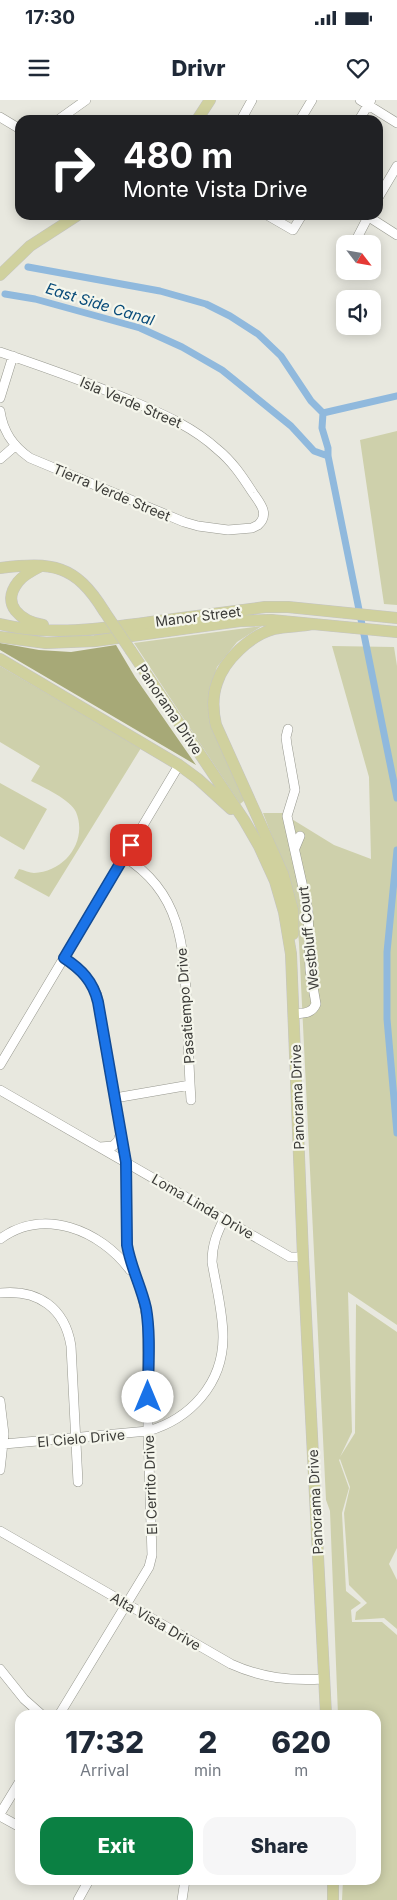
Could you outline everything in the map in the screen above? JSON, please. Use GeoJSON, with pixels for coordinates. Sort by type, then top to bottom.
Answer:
{"type":"FeatureCollection","features":[{"type":"Feature","properties":{"kind":"main road"},"geometry":{"type":"LineString","coordinates":[[200,115],[210,100]]}},
{"type":"Feature","properties":{"kind":"main road"},"geometry":{"type":"LineString","coordinates":[[0,274],[30,246],[70,220]]}},
{"type":"Feature","properties":{"kind":"main road"},"geometry":{"type":"LineString","coordinates":[[42,565],[17,582],[12,595],[16,612],[23,619],[31,623],[72,630]]}},
{"type":"Feature","properties":{"kind":"main road","name":"Panorama Drive"},"geometry":{"type":"LineString","coordinates":[[0,568],[42,565],[63,570],[82,582],[131,651],[244,820],[259,846],[275,881],[284,912],[291,954],[294,1011],[303,1258],[326,1710]]}},
{"type":"Feature","properties":{"kind":"main road","name":"Manor Street"},"geometry":{"type":"LineString","coordinates":[[0,624],[43,631],[102,629],[265,607],[288,607],[397,618]]}},
{"type":"Feature","properties":{"kind":"main road","name":"Manor Street"},"geometry":{"type":"LineString","coordinates":[[0,636],[46,643],[77,642],[240,621],[271,620],[397,632]]}},
{"type":"Feature","properties":{"kind":"main road"},"geometry":{"type":"LineString","coordinates":[[294,1011],[292,903],[283,874],[216,725],[214,706],[217,683],[223,671],[230,661],[254,637],[274,629],[313,624]]}},
{"type":"Feature","properties":{"kind":"main road"},"geometry":{"type":"LineString","coordinates":[[0,659],[179,765],[198,779],[244,820]]}},
{"type":"Feature","properties":{"kind":"main road"},"geometry":{"type":"LineString","coordinates":[[333,1885],[333,1900]]}},
{"type":"Feature","properties":{"kind":"street"},"geometry":{"type":"LineString","coordinates":[[65,115],[86,100]]}},
{"type":"Feature","properties":{"kind":"street"},"geometry":{"type":"LineString","coordinates":[[243,115],[252,100]]}},
{"type":"Feature","properties":{"kind":"street"},"geometry":{"type":"LineString","coordinates":[[303,115],[312,100]]}},
{"type":"Feature","properties":{"kind":"street"},"geometry":{"type":"LineString","coordinates":[[360,100],[370,103],[397,123]]}},
{"type":"Feature","properties":{"kind":"street"},"geometry":{"type":"LineString","coordinates":[[362,115],[370,103]]}},
{"type":"Feature","properties":{"kind":"street"},"geometry":{"type":"LineString","coordinates":[[0,117],[15,126]]}},
{"type":"Feature","properties":{"kind":"street"},"geometry":{"type":"LineString","coordinates":[[383,190],[397,166]]}},
{"type":"Feature","properties":{"kind":"street"},"geometry":{"type":"LineString","coordinates":[[276,220],[293,230],[299,220]]}},
{"type":"Feature","properties":{"kind":"street"},"geometry":{"type":"LineString","coordinates":[[359,235],[366,220]]}},
{"type":"Feature","properties":{"kind":"street"},"geometry":{"type":"LineString","coordinates":[[374,220],[397,235]]}},
{"type":"Feature","properties":{"kind":"street","name":"Isla Verde Street"},"geometry":{"type":"LineString","coordinates":[[0,352],[98,386],[192,429],[235,466],[263,508],[264,517],[262,522],[252,528]]}},
{"type":"Feature","properties":{"kind":"street"},"geometry":{"type":"LineString","coordinates":[[0,398],[13,356]]}},
{"type":"Feature","properties":{"kind":"street","name":"Tierra Verde Street"},"geometry":{"type":"LineString","coordinates":[[0,411],[4,428],[15,446],[37,461],[184,522],[212,529],[252,528]]}},
{"type":"Feature","properties":{"kind":"street"},"geometry":{"type":"LineString","coordinates":[[0,460],[15,446]]}},
{"type":"Feature","properties":{"kind":"street","name":"Westbluff Court"},"geometry":{"type":"LineString","coordinates":[[288,729],[287,745],[296,790],[287,816],[308,910],[310,970],[316,1004],[308,1013],[294,1011]]}},
{"type":"Feature","properties":{"kind":"street"},"geometry":{"type":"LineString","coordinates":[[0,1065],[179,765]]}},
{"type":"Feature","properties":{"kind":"street"},"geometry":{"type":"LineString","coordinates":[[295,848],[300,836]]}},
{"type":"Feature","properties":{"kind":"street","name":"Pasatiempo Drive"},"geometry":{"type":"LineString","coordinates":[[124,857],[146,872],[161,891],[179,935],[185,967],[191,1100]]}},
{"type":"Feature","properties":{"kind":"street","name":"El Cerrito Drive"},"geometry":{"type":"LineString","coordinates":[[62,1710],[149,1567],[152,1555],[147,1319],[142,1294],[130,1263],[127,1245],[126,1162],[97,995],[81,970],[64,958]]}},
{"type":"Feature","properties":{"kind":"street"},"geometry":{"type":"LineString","coordinates":[[115,1098],[190,1085]]}},
{"type":"Feature","properties":{"kind":"street","name":"Loma Linda Drive"},"geometry":{"type":"LineString","coordinates":[[0,1090],[290,1257],[303,1258]]}},
{"type":"Feature","properties":{"kind":"street"},"geometry":{"type":"LineString","coordinates":[[100,1147],[113,1146],[118,1141],[121,1132]]}},
{"type":"Feature","properties":{"kind":"street","name":"El Cielo Drive"},"geometry":{"type":"LineString","coordinates":[[4,1444],[148,1431],[170,1423],[191,1409],[208,1389],[222,1353],[222,1328],[212,1251],[217,1233],[224,1219]]}},
{"type":"Feature","properties":{"kind":"street"},"geometry":{"type":"LineString","coordinates":[[0,1239],[17,1229],[37,1224],[48,1223],[70,1227],[90,1235],[105,1244],[123,1261],[136,1281]]}},
{"type":"Feature","properties":{"kind":"street"},"geometry":{"type":"LineString","coordinates":[[0,1294],[21,1293],[39,1298],[56,1311],[66,1327],[71,1346],[78,1482]]}},
{"type":"Feature","properties":{"kind":"street"},"geometry":{"type":"LineString","coordinates":[[0,1401],[4,1444],[0,1470]]}},
{"type":"Feature","properties":{"kind":"street","name":"Alta Vista Drive"},"geometry":{"type":"LineString","coordinates":[[0,1531],[231,1664],[272,1678],[287,1680],[323,1679]]}},
{"type":"Feature","properties":{"kind":"street"},"geometry":{"type":"LineString","coordinates":[[0,1669],[24,1699],[36,1710]]}},
{"type":"Feature","properties":{"kind":"street"},"geometry":{"type":"LineString","coordinates":[[15,1790],[0,1815],[15,1824]]}},
{"type":"Feature","properties":{"kind":"street"},"geometry":{"type":"LineString","coordinates":[[78,1900],[86,1885]]}},
{"type":"Feature","properties":{"kind":"street"},"geometry":{"type":"LineString","coordinates":[[182,1900],[184,1885]]}},
{"type":"Feature","properties":{"kind":"green space"},"geometry":{"type":"Polygon","coordinates":[[[397,431],[397,605],[384,604],[360,440],[397,431]]]}},
{"type":"Feature","properties":{"kind":"green space"},"geometry":{"type":"Polygon","coordinates":[[[262,626],[237,642],[217,667],[209,692],[245,800],[240,804],[134,643],[262,626]]]}},
{"type":"Feature","properties":{"kind":"green space"},"geometry":{"type":"Polygon","coordinates":[[[0,643],[39,650],[71,652],[116,645],[135,677],[196,765],[0,650],[0,643]]]}},
{"type":"Feature","properties":{"kind":"green space"},"geometry":{"type":"Polygon","coordinates":[[[332,646],[394,647],[397,666],[397,1325],[348,1292],[352,1432],[340,1457],[355,1433],[356,1304],[397,1332],[397,1548],[389,1564],[397,1580],[397,1629],[384,1618],[355,1620],[356,1612],[367,1603],[349,1585],[344,1513],[350,1487],[339,1460],[349,1488],[342,1513],[346,1591],[361,1603],[351,1610],[352,1622],[382,1622],[397,1635],[397,1900],[342,1900],[343,1885],[381,1885],[381,1710],[338,1710],[330,1511],[326,1500],[296,907],[291,886],[263,813],[282,813],[334,845],[371,859],[369,777],[332,646]]]}},
{"type":"Feature","properties":{"kind":"green space"},"geometry":{"type":"Polygon","coordinates":[[[0,666],[141,748],[49,897],[14,878],[19,869],[32,873],[45,871],[64,861],[76,844],[79,834],[79,823],[76,812],[69,803],[31,781],[40,766],[0,742],[0,666]]]}},
{"type":"Feature","properties":{"kind":"green space"},"geometry":{"type":"Polygon","coordinates":[[[0,783],[47,809],[24,850],[0,836],[0,783]]]}},
{"type":"Feature","properties":{"kind":"waterway"},"geometry":{"type":"LineString","coordinates":[[28,267],[160,291],[206,304],[230,316],[258,334],[281,356],[311,401],[323,413]]}},
{"type":"Feature","properties":{"kind":"waterway","name":"East Side Canal"},"geometry":{"type":"LineString","coordinates":[[5,294],[35,299],[140,328],[182,347],[222,370],[291,426],[314,451],[328,456]]}},
{"type":"Feature","properties":{"kind":"waterway"},"geometry":{"type":"LineString","coordinates":[[323,413],[397,396]]}},
{"type":"Feature","properties":{"kind":"waterway"},"geometry":{"type":"LineString","coordinates":[[323,413],[322,428],[328,448],[328,456],[397,798]]}},
{"type":"Feature","properties":{"kind":"waterway"},"geometry":{"type":"LineString","coordinates":[[397,850],[387,952],[387,1019],[397,1133]]}},
{"type":"Feature","properties":{"kind":"route"},"geometry":{"type":"LineString","coordinates":[[131,845],[64,958],[81,970],[97,995],[126,1162],[127,1245],[129,1258],[142,1294],[147,1319],[148,1397]]}}]}
